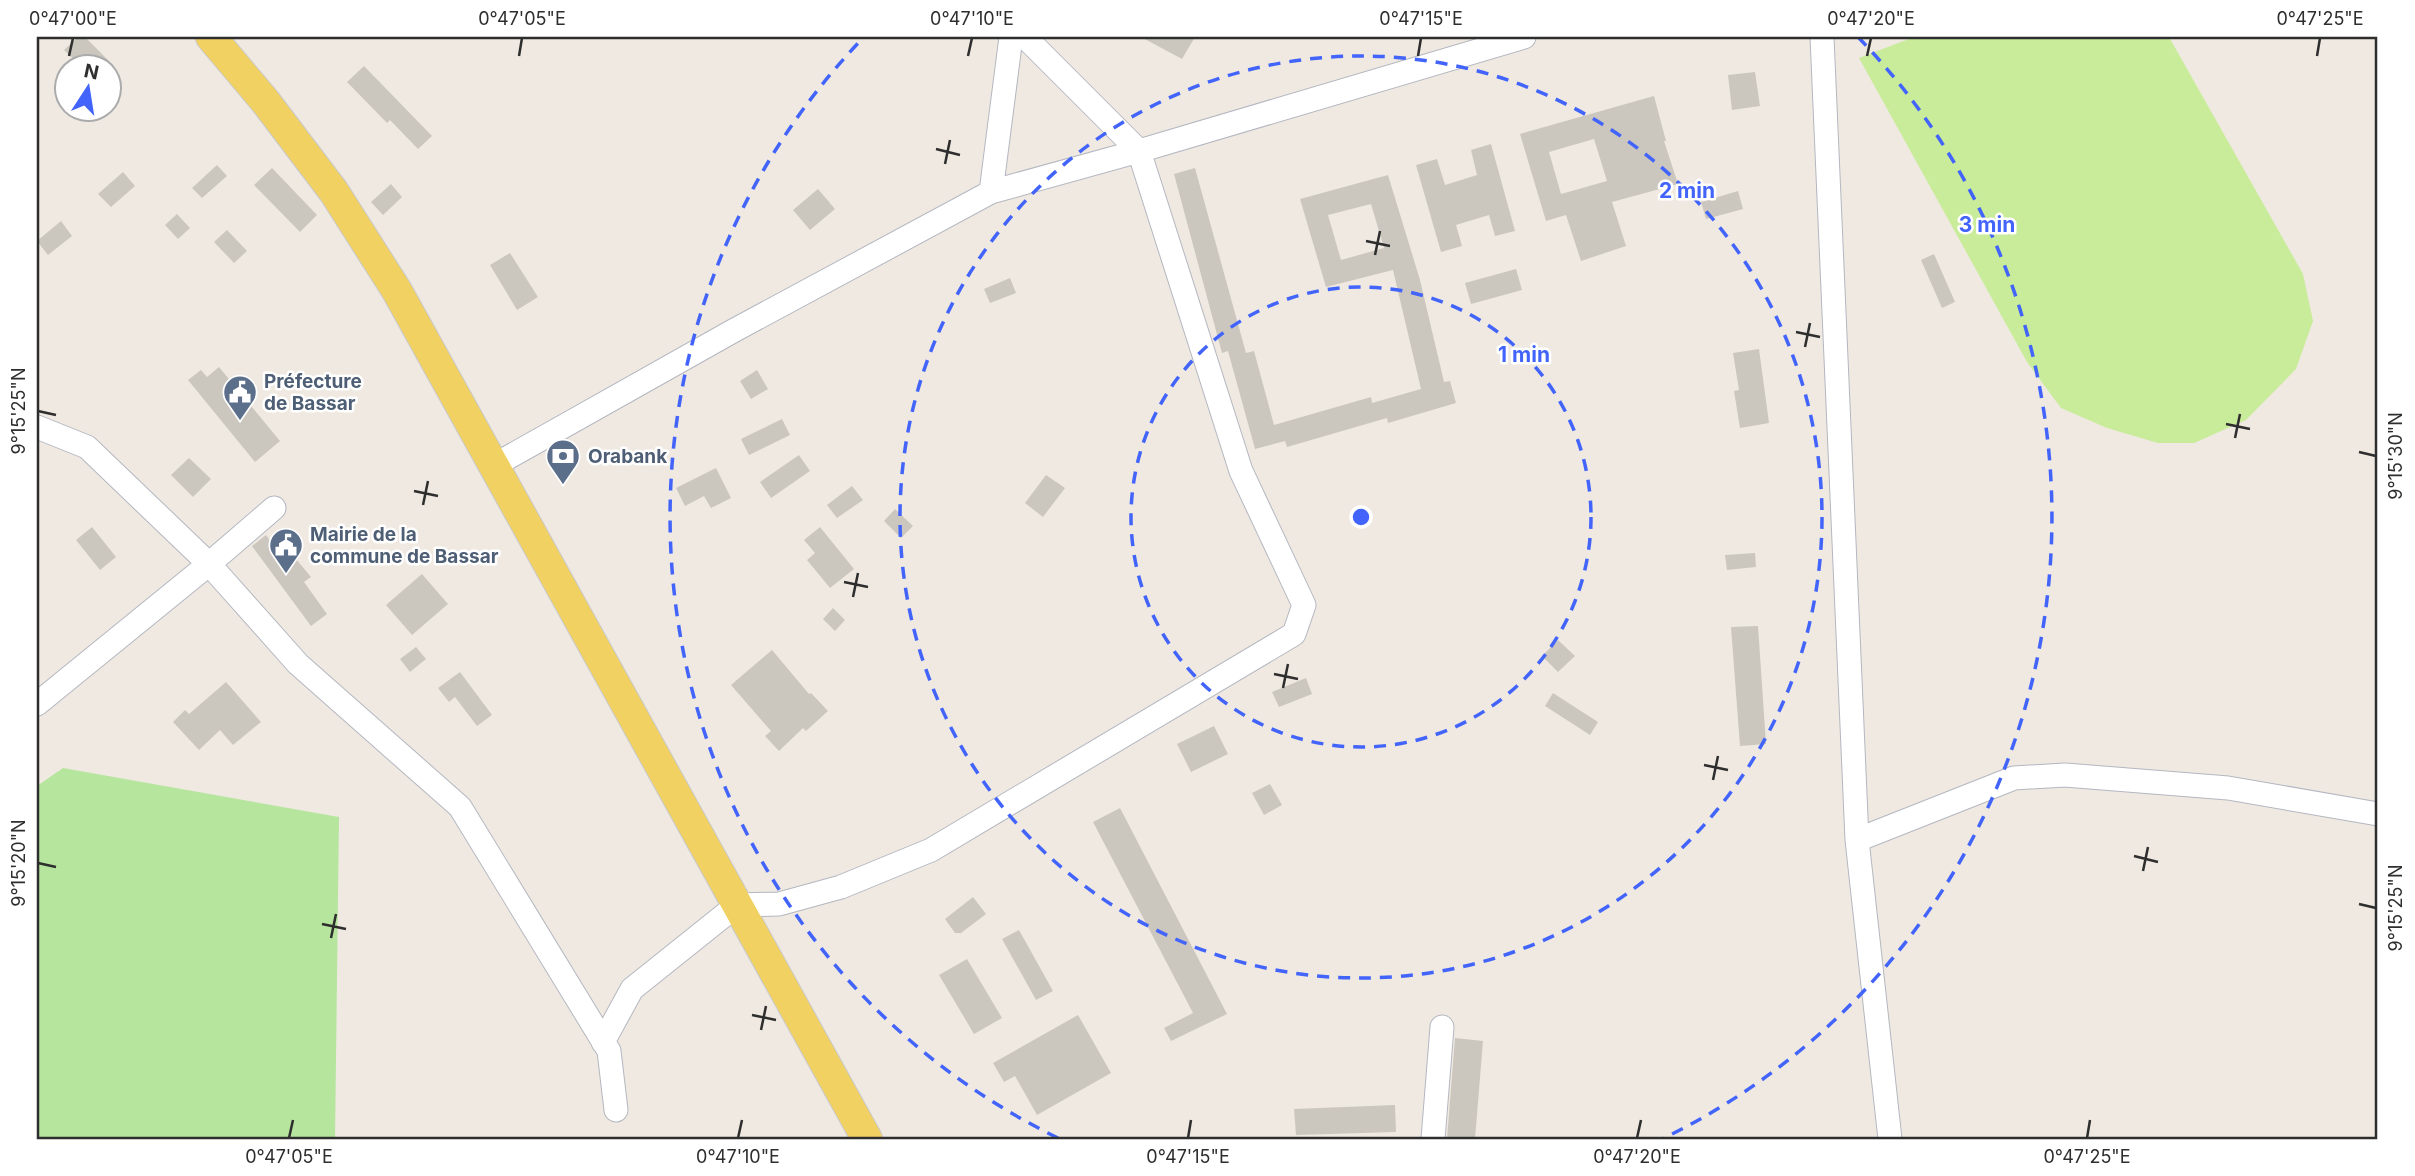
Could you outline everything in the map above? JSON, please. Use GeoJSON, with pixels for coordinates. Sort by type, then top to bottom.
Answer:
{"type":"FeatureCollection","features":[{"type":"Feature","properties":{"kind":"main road"},"geometry":{"type":"LineString","coordinates":[[211,37],[265,101],[334,192],[397,291],[867,1139]]}},
{"type":"Feature","properties":{"kind":"street"},"geometry":{"type":"LineString","coordinates":[[991,192],[1011,37]]}},
{"type":"Feature","properties":{"kind":"street"},"geometry":{"type":"LineString","coordinates":[[603,1042],[632,989],[737,905],[779,904],[841,887],[931,850],[1294,634],[1304,605],[1241,471],[1139,151],[1026,37]]}},
{"type":"Feature","properties":{"kind":"street"},"geometry":{"type":"LineString","coordinates":[[493,466],[744,325],[991,192],[1524,37]]}},
{"type":"Feature","properties":{"kind":"street"},"geometry":{"type":"LineString","coordinates":[[1822,37],[1857,840],[1890,1139]]}},
{"type":"Feature","properties":{"kind":"street"},"geometry":{"type":"LineString","coordinates":[[37,427],[87,447],[209,564],[298,664],[460,807],[609,1051],[616,1110]]}},
{"type":"Feature","properties":{"kind":"street"},"geometry":{"type":"LineString","coordinates":[[37,704],[274,508]]}},
{"type":"Feature","properties":{"kind":"street"},"geometry":{"type":"LineString","coordinates":[[1857,840],[2014,778],[2065,775],[2228,788],[2378,814]]}},
{"type":"Feature","properties":{"kind":"street"},"geometry":{"type":"LineString","coordinates":[[1433,1139],[1442,1027]]}},
{"type":"Feature","properties":{"kind":"green space"},"geometry":{"type":"Polygon","coordinates":[[[1914,37],[2169,37],[2303,274],[2313,321],[2296,369],[2246,420],[2194,443],[2158,443],[2107,428],[2061,408],[2027,362],[1859,58],[1914,37]]]}},
{"type":"Feature","properties":{"kind":"green space"},"geometry":{"type":"Polygon","coordinates":[[[63,768],[339,817],[335,1139],[37,1139],[37,786],[63,768]]]}},
{"type":"Feature","properties":{"kind":"building"},"geometry":{"type":"Polygon","coordinates":[[[78,37],[85,37],[100,52],[66,52],[64,50],[78,37]]]}},
{"type":"Feature","properties":{"kind":"building"},"geometry":{"type":"Polygon","coordinates":[[[1141,37],[1195,37],[1182,59],[1141,37]]]}},
{"type":"Feature","properties":{"kind":"building"},"geometry":{"type":"Polygon","coordinates":[[[364,66],[432,136],[418,149],[390,120],[387,123],[347,82],[364,66]]]}},
{"type":"Feature","properties":{"kind":"building"},"geometry":{"type":"Polygon","coordinates":[[[1755,72],[1760,106],[1732,110],[1728,75],[1755,72]]]}},
{"type":"Feature","properties":{"kind":"building"},"geometry":{"type":"Polygon","coordinates":[[[1654,96],[1664,141],[1678,184],[1612,202],[1626,246],[1581,261],[1566,215],[1546,221],[1520,134],[1654,96]],[[1594,139],[1549,152],[1561,194],[1607,181],[1594,139]]]}},
{"type":"Feature","properties":{"kind":"building"},"geometry":{"type":"Polygon","coordinates":[[[1491,144],[1515,231],[1495,236],[1489,215],[1456,225],[1462,246],[1441,252],[1416,165],[1437,159],[1445,185],[1477,175],[1471,150],[1491,144]]]}},
{"type":"Feature","properties":{"kind":"building"},"geometry":{"type":"Polygon","coordinates":[[[217,165],[227,176],[202,198],[192,188],[217,165]]]}},
{"type":"Feature","properties":{"kind":"building"},"geometry":{"type":"Polygon","coordinates":[[[272,168],[317,215],[300,232],[254,185],[272,168]]]}},
{"type":"Feature","properties":{"kind":"building"},"geometry":{"type":"Polygon","coordinates":[[[1195,168],[1246,353],[1254,351],[1274,425],[1371,397],[1372,403],[1421,389],[1393,270],[1326,287],[1300,199],[1388,175],[1420,280],[1444,382],[1450,381],[1456,403],[1388,423],[1387,418],[1287,447],[1285,441],[1255,449],[1228,351],[1222,353],[1174,174],[1195,168]],[[1371,204],[1328,215],[1341,260],[1384,248],[1371,204]]]}},
{"type":"Feature","properties":{"kind":"building"},"geometry":{"type":"Polygon","coordinates":[[[123,172],[135,186],[111,207],[98,194],[123,172]]]}},
{"type":"Feature","properties":{"kind":"building"},"geometry":{"type":"Polygon","coordinates":[[[391,184],[402,197],[383,215],[371,202],[391,184]]]}},
{"type":"Feature","properties":{"kind":"building"},"geometry":{"type":"Polygon","coordinates":[[[818,189],[835,209],[810,230],[793,210],[818,189]]]}},
{"type":"Feature","properties":{"kind":"building"},"geometry":{"type":"Polygon","coordinates":[[[1738,191],[1743,209],[1706,219],[1701,202],[1738,191]]]}},
{"type":"Feature","properties":{"kind":"building"},"geometry":{"type":"Polygon","coordinates":[[[177,214],[190,228],[178,239],[165,225],[177,214]]]}},
{"type":"Feature","properties":{"kind":"building"},"geometry":{"type":"Polygon","coordinates":[[[61,221],[72,236],[48,255],[37,241],[61,221]]]}},
{"type":"Feature","properties":{"kind":"building"},"geometry":{"type":"Polygon","coordinates":[[[227,230],[247,251],[234,263],[214,242],[227,230]]]}},
{"type":"Feature","properties":{"kind":"building"},"geometry":{"type":"Polygon","coordinates":[[[510,253],[538,297],[517,310],[490,265],[510,253]]]}},
{"type":"Feature","properties":{"kind":"building"},"geometry":{"type":"Polygon","coordinates":[[[1934,254],[1955,302],[1942,308],[1921,260],[1934,254]]]}},
{"type":"Feature","properties":{"kind":"building"},"geometry":{"type":"Polygon","coordinates":[[[1516,269],[1522,290],[1471,304],[1465,283],[1516,269]]]}},
{"type":"Feature","properties":{"kind":"building"},"geometry":{"type":"Polygon","coordinates":[[[1010,278],[1016,293],[990,303],[984,289],[1010,278]]]}},
{"type":"Feature","properties":{"kind":"building"},"geometry":{"type":"Polygon","coordinates":[[[1759,349],[1769,423],[1740,428],[1734,391],[1739,390],[1733,353],[1759,349]]]}},
{"type":"Feature","properties":{"kind":"building"},"geometry":{"type":"Polygon","coordinates":[[[219,367],[280,441],[255,462],[188,380],[201,370],[207,377],[219,367]]]}},
{"type":"Feature","properties":{"kind":"building"},"geometry":{"type":"Polygon","coordinates":[[[757,370],[768,389],[751,399],[740,381],[757,370]]]}},
{"type":"Feature","properties":{"kind":"building"},"geometry":{"type":"Polygon","coordinates":[[[782,419],[790,435],[749,455],[741,439],[782,419]]]}},
{"type":"Feature","properties":{"kind":"building"},"geometry":{"type":"Polygon","coordinates":[[[799,455],[810,471],[771,498],[760,482],[799,455]]]}},
{"type":"Feature","properties":{"kind":"building"},"geometry":{"type":"Polygon","coordinates":[[[189,458],[211,479],[193,497],[171,475],[189,458]]]}},
{"type":"Feature","properties":{"kind":"building"},"geometry":{"type":"Polygon","coordinates":[[[716,468],[731,498],[711,508],[704,496],[685,506],[676,488],[716,468]]]}},
{"type":"Feature","properties":{"kind":"building"},"geometry":{"type":"Polygon","coordinates":[[[1046,475],[1065,488],[1043,517],[1025,503],[1046,475]]]}},
{"type":"Feature","properties":{"kind":"building"},"geometry":{"type":"Polygon","coordinates":[[[852,486],[863,500],[837,518],[827,505],[852,486]]]}},
{"type":"Feature","properties":{"kind":"building"},"geometry":{"type":"Polygon","coordinates":[[[895,509],[913,526],[901,538],[884,521],[895,509]]]}},
{"type":"Feature","properties":{"kind":"building"},"geometry":{"type":"Polygon","coordinates":[[[92,527],[116,557],[100,570],[76,540],[92,527]]]}},
{"type":"Feature","properties":{"kind":"building"},"geometry":{"type":"Polygon","coordinates":[[[820,527],[854,569],[830,588],[807,560],[815,553],[804,540],[820,527]]]}},
{"type":"Feature","properties":{"kind":"building"},"geometry":{"type":"Polygon","coordinates":[[[266,535],[288,565],[296,559],[311,577],[304,582],[327,614],[311,626],[252,546],[266,535]]]}},
{"type":"Feature","properties":{"kind":"building"},"geometry":{"type":"Polygon","coordinates":[[[1755,553],[1756,567],[1727,570],[1725,555],[1755,553]]]}},
{"type":"Feature","properties":{"kind":"building"},"geometry":{"type":"Polygon","coordinates":[[[422,574],[448,604],[412,635],[386,605],[422,574]]]}},
{"type":"Feature","properties":{"kind":"building"},"geometry":{"type":"Polygon","coordinates":[[[833,608],[845,620],[835,631],[823,619],[833,608]]]}},
{"type":"Feature","properties":{"kind":"building"},"geometry":{"type":"Polygon","coordinates":[[[1758,626],[1766,744],[1740,746],[1731,627],[1758,626]]]}},
{"type":"Feature","properties":{"kind":"building"},"geometry":{"type":"Polygon","coordinates":[[[1558,640],[1575,656],[1558,672],[1542,656],[1558,640]]]}},
{"type":"Feature","properties":{"kind":"building"},"geometry":{"type":"Polygon","coordinates":[[[416,647],[426,659],[410,672],[400,659],[416,647]]]}},
{"type":"Feature","properties":{"kind":"building"},"geometry":{"type":"Polygon","coordinates":[[[772,650],[809,694],[828,711],[806,731],[803,728],[779,751],[765,736],[771,731],[731,685],[772,650]]]}},
{"type":"Feature","properties":{"kind":"building"},"geometry":{"type":"Polygon","coordinates":[[[460,672],[492,715],[477,726],[455,697],[449,702],[438,688],[460,672]]]}},
{"type":"Feature","properties":{"kind":"building"},"geometry":{"type":"Polygon","coordinates":[[[1306,678],[1312,694],[1279,707],[1272,692],[1306,678]]]}},
{"type":"Feature","properties":{"kind":"building"},"geometry":{"type":"Polygon","coordinates":[[[226,682],[261,722],[233,745],[220,730],[199,750],[173,722],[185,710],[189,714],[226,682]]]}},
{"type":"Feature","properties":{"kind":"building"},"geometry":{"type":"Polygon","coordinates":[[[1553,693],[1598,722],[1590,735],[1545,706],[1553,693]]]}},
{"type":"Feature","properties":{"kind":"building"},"geometry":{"type":"Polygon","coordinates":[[[1214,726],[1228,754],[1191,772],[1177,744],[1214,726]]]}},
{"type":"Feature","properties":{"kind":"building"},"geometry":{"type":"Polygon","coordinates":[[[1270,784],[1282,805],[1264,815],[1252,793],[1270,784]]]}},
{"type":"Feature","properties":{"kind":"building"},"geometry":{"type":"Polygon","coordinates":[[[1120,808],[1227,1014],[1171,1041],[1164,1028],[1193,1013],[1093,822],[1120,808]]]}},
{"type":"Feature","properties":{"kind":"building"},"geometry":{"type":"Polygon","coordinates":[[[973,897],[986,914],[961,933],[955,933],[945,919],[973,897]]]}},
{"type":"Feature","properties":{"kind":"building"},"geometry":{"type":"Polygon","coordinates":[[[1019,930],[1053,991],[1036,1000],[1002,939],[1019,930]]]}},
{"type":"Feature","properties":{"kind":"building"},"geometry":{"type":"Polygon","coordinates":[[[967,959],[1002,1018],[974,1034],[939,975],[967,959]]]}},
{"type":"Feature","properties":{"kind":"building"},"geometry":{"type":"Polygon","coordinates":[[[1078,1015],[1111,1073],[1037,1115],[1015,1076],[1004,1082],[993,1063],[1078,1015]]]}},
{"type":"Feature","properties":{"kind":"building"},"geometry":{"type":"Polygon","coordinates":[[[1455,1038],[1483,1041],[1475,1139],[1447,1139],[1455,1038]]]}},
{"type":"Feature","properties":{"kind":"building"},"geometry":{"type":"Polygon","coordinates":[[[1395,1105],[1396,1132],[1296,1135],[1294,1109],[1395,1105]]]}},
{"type":"Feature","properties":{"kind":"place","name":"Préfecture de Bassar"},"geometry":{"type":"Point","coordinates":[240,422]}},
{"type":"Feature","properties":{"kind":"place","name":"Orabank"},"geometry":{"type":"Point","coordinates":[563,486]}},
{"type":"Feature","properties":{"kind":"place","name":"Mairie de la commune de Bassar"},"geometry":{"type":"Point","coordinates":[286,575]}}]}
